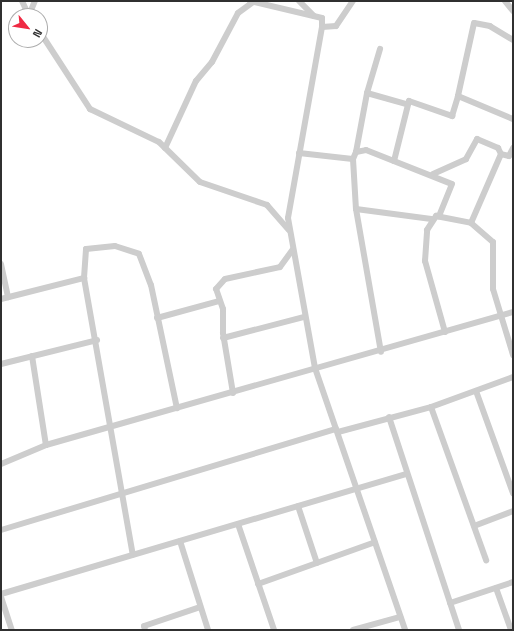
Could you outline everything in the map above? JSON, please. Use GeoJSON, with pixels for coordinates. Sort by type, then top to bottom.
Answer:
{"type":"FeatureCollection","features":[{"type":"Feature","properties":{"kind":"street"},"geometry":{"type":"LineString","coordinates":[[299,1],[316,17]]}},
{"type":"Feature","properties":{"kind":"street"},"geometry":{"type":"LineString","coordinates":[[322,26],[336,26],[353,1]]}},
{"type":"Feature","properties":{"kind":"street"},"geometry":{"type":"LineString","coordinates":[[505,1],[513,11]]}},
{"type":"Feature","properties":{"kind":"street"},"geometry":{"type":"LineString","coordinates":[[165,148],[196,81],[212,62],[238,13],[256,2],[322,18],[322,26],[288,218],[289,230],[304,317],[315,368],[405,630]]}},
{"type":"Feature","properties":{"kind":"street"},"geometry":{"type":"LineString","coordinates":[[368,93],[406,104],[413,101],[452,116],[458,96],[474,23],[490,26],[513,40]]}},
{"type":"Feature","properties":{"kind":"street"},"geometry":{"type":"LineString","coordinates":[[48,44],[90,109],[159,142],[200,182],[267,206],[289,230]]}},
{"type":"Feature","properties":{"kind":"street"},"geometry":{"type":"LineString","coordinates":[[380,49],[368,93],[356,152],[353,159],[356,209],[381,352]]}},
{"type":"Feature","properties":{"kind":"street"},"geometry":{"type":"LineString","coordinates":[[458,96],[513,119]]}},
{"type":"Feature","properties":{"kind":"street"},"geometry":{"type":"LineString","coordinates":[[394,161],[406,104]]}},
{"type":"Feature","properties":{"kind":"street"},"geometry":{"type":"LineString","coordinates":[[432,174],[466,159],[477,139],[498,148],[501,154],[511,158],[513,148]]}},
{"type":"Feature","properties":{"kind":"street"},"geometry":{"type":"LineString","coordinates":[[356,152],[366,150],[432,174],[452,184],[439,216]]}},
{"type":"Feature","properties":{"kind":"street"},"geometry":{"type":"LineString","coordinates":[[299,153],[353,159]]}},
{"type":"Feature","properties":{"kind":"street"},"geometry":{"type":"LineString","coordinates":[[471,223],[501,154]]}},
{"type":"Feature","properties":{"kind":"street"},"geometry":{"type":"LineString","coordinates":[[356,209],[432,219],[439,216],[471,223],[493,242],[493,289],[500,317],[513,355]]}},
{"type":"Feature","properties":{"kind":"street"},"geometry":{"type":"LineString","coordinates":[[432,219],[425,241],[425,260],[445,332]]}},
{"type":"Feature","properties":{"kind":"street"},"geometry":{"type":"LineString","coordinates":[[133,555],[97,340],[84,278],[86,249],[115,246],[139,254],[151,285],[177,408]]}},
{"type":"Feature","properties":{"kind":"street"},"geometry":{"type":"LineString","coordinates":[[233,393],[223,338],[223,309],[216,289],[222,281],[280,267],[293,248]]}},
{"type":"Feature","properties":{"kind":"street"},"geometry":{"type":"LineString","coordinates":[[1,264],[4,298],[84,278]]}},
{"type":"Feature","properties":{"kind":"street"},"geometry":{"type":"LineString","coordinates":[[157,318],[220,301]]}},
{"type":"Feature","properties":{"kind":"street"},"geometry":{"type":"LineString","coordinates":[[1,464],[46,445],[111,429],[177,408],[315,368],[381,352],[513,312]]}},
{"type":"Feature","properties":{"kind":"street"},"geometry":{"type":"LineString","coordinates":[[223,338],[304,317]]}},
{"type":"Feature","properties":{"kind":"street"},"geometry":{"type":"LineString","coordinates":[[1,364],[97,340]]}},
{"type":"Feature","properties":{"kind":"street"},"geometry":{"type":"LineString","coordinates":[[32,356],[46,445]]}},
{"type":"Feature","properties":{"kind":"street"},"geometry":{"type":"LineString","coordinates":[[1,530],[124,496],[337,430],[431,407],[513,377]]}},
{"type":"Feature","properties":{"kind":"street"},"geometry":{"type":"LineString","coordinates":[[476,391],[513,493]]}},
{"type":"Feature","properties":{"kind":"street"},"geometry":{"type":"LineString","coordinates":[[431,407],[486,560]]}},
{"type":"Feature","properties":{"kind":"street"},"geometry":{"type":"LineString","coordinates":[[389,417],[459,630]]}},
{"type":"Feature","properties":{"kind":"street"},"geometry":{"type":"LineString","coordinates":[[1,594],[407,474]]}},
{"type":"Feature","properties":{"kind":"street"},"geometry":{"type":"LineString","coordinates":[[298,506],[317,563]]}},
{"type":"Feature","properties":{"kind":"street"},"geometry":{"type":"LineString","coordinates":[[474,526],[513,511]]}},
{"type":"Feature","properties":{"kind":"street"},"geometry":{"type":"LineString","coordinates":[[238,524],[274,630]]}},
{"type":"Feature","properties":{"kind":"street"},"geometry":{"type":"LineString","coordinates":[[180,541],[208,630]]}},
{"type":"Feature","properties":{"kind":"street"},"geometry":{"type":"LineString","coordinates":[[258,584],[375,542]]}},
{"type":"Feature","properties":{"kind":"street"},"geometry":{"type":"LineString","coordinates":[[450,603],[513,582]]}},
{"type":"Feature","properties":{"kind":"street"},"geometry":{"type":"LineString","coordinates":[[496,588],[511,630]]}},
{"type":"Feature","properties":{"kind":"street"},"geometry":{"type":"LineString","coordinates":[[1,598],[12,630]]}},
{"type":"Feature","properties":{"kind":"street"},"geometry":{"type":"LineString","coordinates":[[146,630],[144,626],[200,607]]}},
{"type":"Feature","properties":{"kind":"street"},"geometry":{"type":"LineString","coordinates":[[353,630],[400,616]]}}]}
